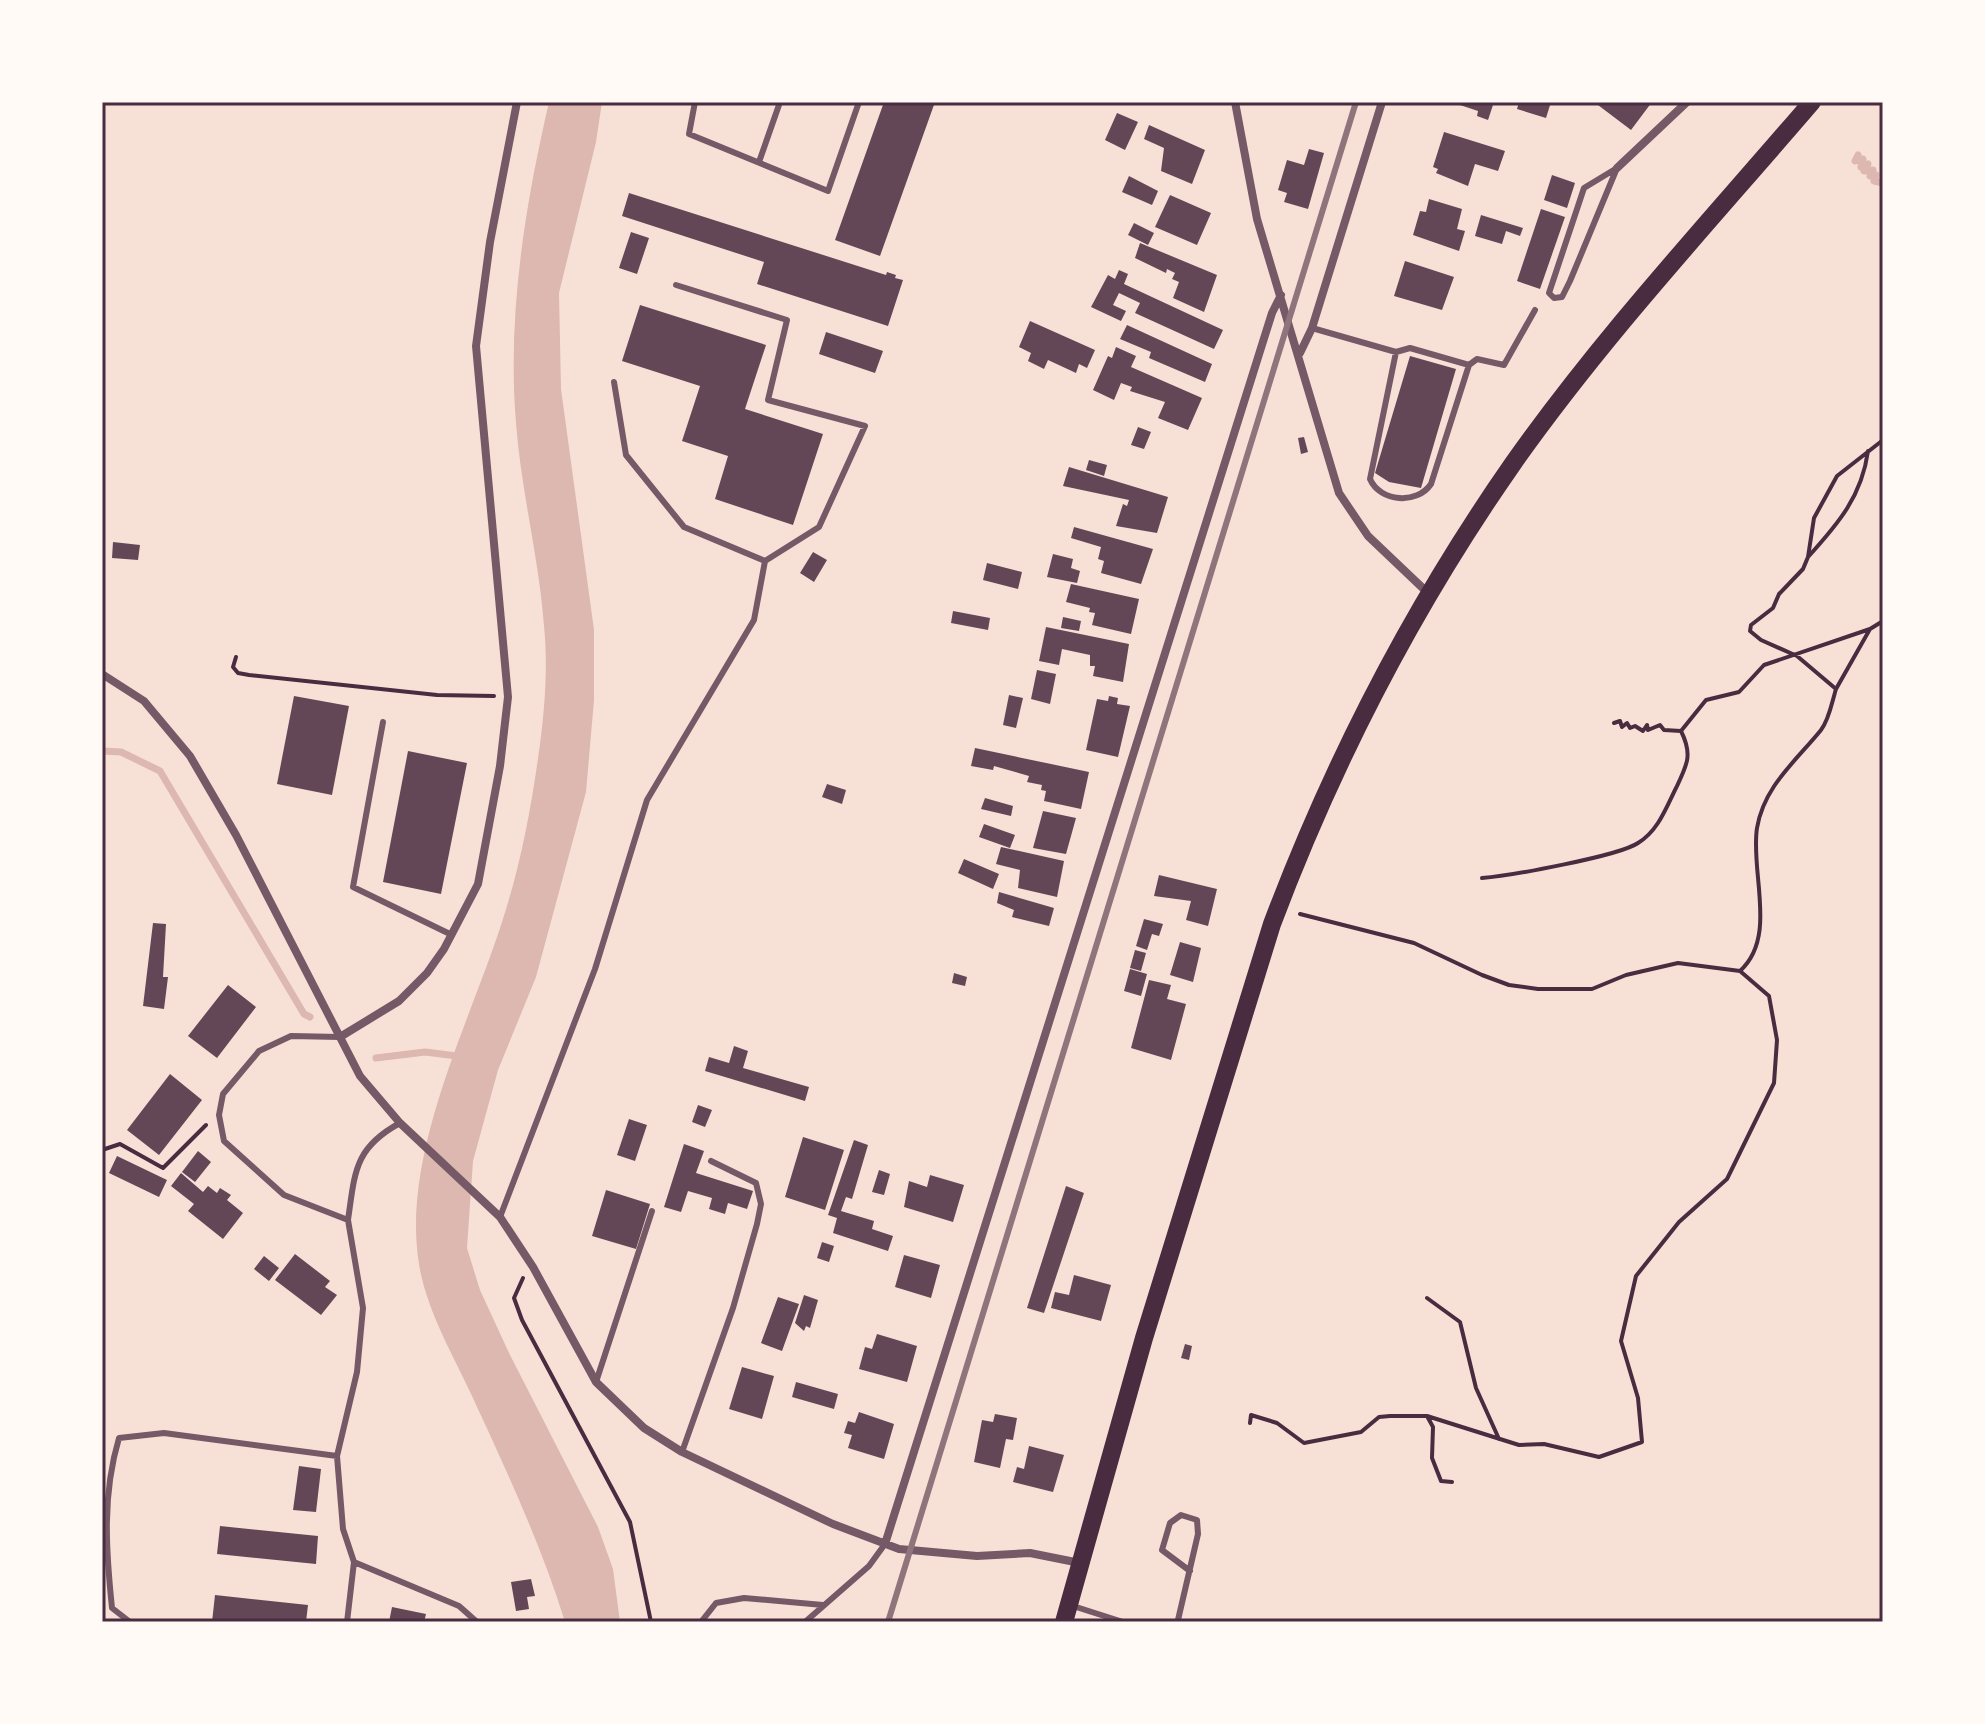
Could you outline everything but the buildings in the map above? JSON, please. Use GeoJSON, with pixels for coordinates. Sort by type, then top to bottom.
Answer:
{"type":"FeatureCollection","features":[{"type":"Feature","properties":{"kind":"main road"},"geometry":{"type":"LineString","coordinates":[[1067,1613],[1144,1338],[1272,924],[1295,862],[1390,660],[1511,466],[1559,401],[1812,102]]}},
{"type":"Feature","properties":{"kind":"street"},"geometry":{"type":"LineString","coordinates":[[340,1037],[399,1001],[427,973],[452,935],[478,884],[500,766],[508,697],[476,346],[490,242],[517,102]]}},
{"type":"Feature","properties":{"kind":"street"},"geometry":{"type":"LineString","coordinates":[[1235,102],[1257,219],[1300,353],[1339,493],[1368,536],[1430,594]]}},
{"type":"Feature","properties":{"kind":"street"},"geometry":{"type":"LineString","coordinates":[[1300,353],[1312,328],[1382,102]]}},
{"type":"Feature","properties":{"kind":"street"},"geometry":{"type":"LineString","coordinates":[[1617,168],[1687,102]]}},
{"type":"Feature","properties":{"kind":"street"},"geometry":{"type":"LineString","coordinates":[[885,1544],[1272,313],[1281,295]]}},
{"type":"Feature","properties":{"kind":"street"},"geometry":{"type":"LineString","coordinates":[[102,674],[144,701],[190,756],[236,835],[360,1076],[400,1123],[500,1217],[533,1267],[596,1382],[644,1428],[682,1452],[833,1524],[885,1544],[925,1553],[977,1556],[1030,1553],[1081,1564]]}},
{"type":"Feature","properties":{"kind":"lane"},"geometry":{"type":"LineString","coordinates":[[695,102],[689,134],[828,191],[859,102]]}},
{"type":"Feature","properties":{"kind":"lane"},"geometry":{"type":"LineString","coordinates":[[759,162],[780,102]]}},
{"type":"Feature","properties":{"kind":"lane"},"geometry":{"type":"LineString","coordinates":[[1617,168],[1570,281],[1562,297],[1554,298],[1549,293],[1584,188],[1617,168]]}},
{"type":"Feature","properties":{"kind":"lane"},"geometry":{"type":"LineString","coordinates":[[500,1217],[595,969],[647,800],[754,620],[765,561],[819,527],[865,426],[768,400],[787,320],[676,285]]}},
{"type":"Feature","properties":{"kind":"lane"},"geometry":{"type":"LineString","coordinates":[[1396,352],[1370,479],[1373,486],[1392,497],[1419,496],[1431,484],[1469,365],[1477,359],[1504,365],[1535,310]]}},
{"type":"Feature","properties":{"kind":"lane"},"geometry":{"type":"LineString","coordinates":[[1312,328],[1396,352],[1410,348],[1469,365]]}},
{"type":"Feature","properties":{"kind":"lane"},"geometry":{"type":"LineString","coordinates":[[614,382],[626,455],[684,527],[765,561]]}},
{"type":"Feature","properties":{"kind":"lane"},"geometry":{"type":"LineString","coordinates":[[383,722],[353,887],[452,935]]}},
{"type":"Feature","properties":{"kind":"lane"},"geometry":{"type":"LineString","coordinates":[[340,1037],[291,1036],[259,1051],[223,1094],[219,1115],[224,1141],[284,1195],[348,1220]]}},
{"type":"Feature","properties":{"kind":"lane"},"geometry":{"type":"LineString","coordinates":[[347,1622],[354,1562],[343,1529],[337,1456],[357,1372],[363,1308],[348,1220],[354,1182],[370,1141],[400,1123]]}},
{"type":"Feature","properties":{"kind":"lane"},"geometry":{"type":"LineString","coordinates":[[682,1452],[733,1308],[761,1204],[756,1183],[711,1161]]}},
{"type":"Feature","properties":{"kind":"lane"},"geometry":{"type":"LineString","coordinates":[[596,1382],[652,1211]]}},
{"type":"Feature","properties":{"kind":"lane"},"geometry":{"type":"LineString","coordinates":[[130,1622],[112,1608],[106,1554],[107,1478],[119,1438],[164,1433],[337,1456]]}},
{"type":"Feature","properties":{"kind":"lane"},"geometry":{"type":"LineString","coordinates":[[1177,1622],[1190,1571],[1197,1520],[1181,1515],[1170,1523],[1162,1550],[1190,1571]]}},
{"type":"Feature","properties":{"kind":"lane"},"geometry":{"type":"LineString","coordinates":[[805,1622],[869,1566],[885,1544]]}},
{"type":"Feature","properties":{"kind":"lane"},"geometry":{"type":"LineString","coordinates":[[354,1562],[459,1606],[477,1622]]}},
{"type":"Feature","properties":{"kind":"lane"},"geometry":{"type":"LineString","coordinates":[[701,1622],[716,1603],[744,1598],[823,1605]]}},
{"type":"Feature","properties":{"kind":"lane"},"geometry":{"type":"LineString","coordinates":[[1067,1613],[1123,1622]]}},
{"type":"Feature","properties":{"kind":"path"},"geometry":{"type":"LineString","coordinates":[[1808,557],[1810,533],[1824,494],[1847,465],[1883,440]]}},
{"type":"Feature","properties":{"kind":"path"},"geometry":{"type":"LineString","coordinates":[[1836,689],[1797,656],[1761,640],[1750,631],[1751,625],[1773,608],[1779,594],[1853,501],[1864,478],[1868,451]]}},
{"type":"Feature","properties":{"kind":"path"},"geometry":{"type":"LineString","coordinates":[[1681,731],[1706,700],[1739,692],[1764,665],[1797,656],[1870,629],[1883,621]]}},
{"type":"Feature","properties":{"kind":"path"},"geometry":{"type":"LineString","coordinates":[[1740,971],[1752,960],[1758,937],[1757,829],[1766,796],[1823,728],[1836,689],[1870,629]]}},
{"type":"Feature","properties":{"kind":"path"},"geometry":{"type":"LineString","coordinates":[[236,657],[233,667],[238,673],[249,675],[437,695],[508,697]]}},
{"type":"Feature","properties":{"kind":"path"},"geometry":{"type":"LineString","coordinates":[[1614,723],[1620,721],[1622,727],[1627,723],[1630,728],[1635,726],[1643,731],[1647,725],[1648,730],[1660,725],[1664,730],[1681,731]]}},
{"type":"Feature","properties":{"kind":"path"},"geometry":{"type":"LineString","coordinates":[[1482,878],[1507,876],[1636,845],[1664,814],[1689,764],[1689,748],[1681,731]]}},
{"type":"Feature","properties":{"kind":"path"},"geometry":{"type":"LineString","coordinates":[[1250,1423],[1251,1415],[1262,1416],[1304,1443],[1361,1432],[1379,1417],[1427,1416],[1519,1445],[1544,1444],[1599,1457],[1642,1442],[1638,1398],[1621,1341],[1636,1276],[1679,1222],[1727,1179],[1774,1083],[1777,1040],[1769,996],[1740,971],[1678,963],[1626,975],[1592,989],[1538,989],[1509,985],[1482,975],[1414,943],[1300,914]]}},
{"type":"Feature","properties":{"kind":"path"},"geometry":{"type":"LineString","coordinates":[[102,1150],[120,1144],[163,1168],[213,1119]]}},
{"type":"Feature","properties":{"kind":"path"},"geometry":{"type":"LineString","coordinates":[[533,1267],[518,1284],[514,1298],[522,1320],[630,1522],[651,1622]]}},
{"type":"Feature","properties":{"kind":"path"},"geometry":{"type":"LineString","coordinates":[[1427,1298],[1460,1322],[1476,1388],[1499,1439]]}},
{"type":"Feature","properties":{"kind":"path"},"geometry":{"type":"LineString","coordinates":[[1427,1416],[1433,1427],[1434,1467],[1441,1481],[1452,1482]]}},
{"type":"Feature","properties":{"kind":"shaded area"},"geometry":{"type":"Polygon","coordinates":[[[549,102],[602,102],[596,142],[559,293],[561,389],[594,630],[594,700],[586,792],[536,977],[498,1070],[473,1161],[467,1248],[480,1290],[509,1353],[598,1527],[613,1569],[620,1622],[565,1622],[522,1508],[434,1315],[419,1264],[416,1222],[420,1179],[441,1090],[515,878],[542,730],[545,641],[542,601],[518,448],[514,342],[520,261],[532,181],[549,102]]]}},
{"type":"Feature","properties":{"kind":"waterway"},"geometry":{"type":"LineString","coordinates":[[1858,155],[1855,161],[1863,159],[1861,167],[1868,164],[1864,171],[1873,170],[1870,176],[1876,175],[1874,181],[1883,183]]}},
{"type":"Feature","properties":{"kind":"waterway"},"geometry":{"type":"LineString","coordinates":[[102,751],[121,752],[160,771],[304,1014],[310,1017]]}},
{"type":"Feature","properties":{"kind":"waterway"},"geometry":{"type":"LineString","coordinates":[[376,1058],[425,1052],[465,1057]]}},
{"type":"Feature","properties":{"kind":"railway"},"geometry":{"type":"LineString","coordinates":[[888,1622],[1356,102]]}}]}
